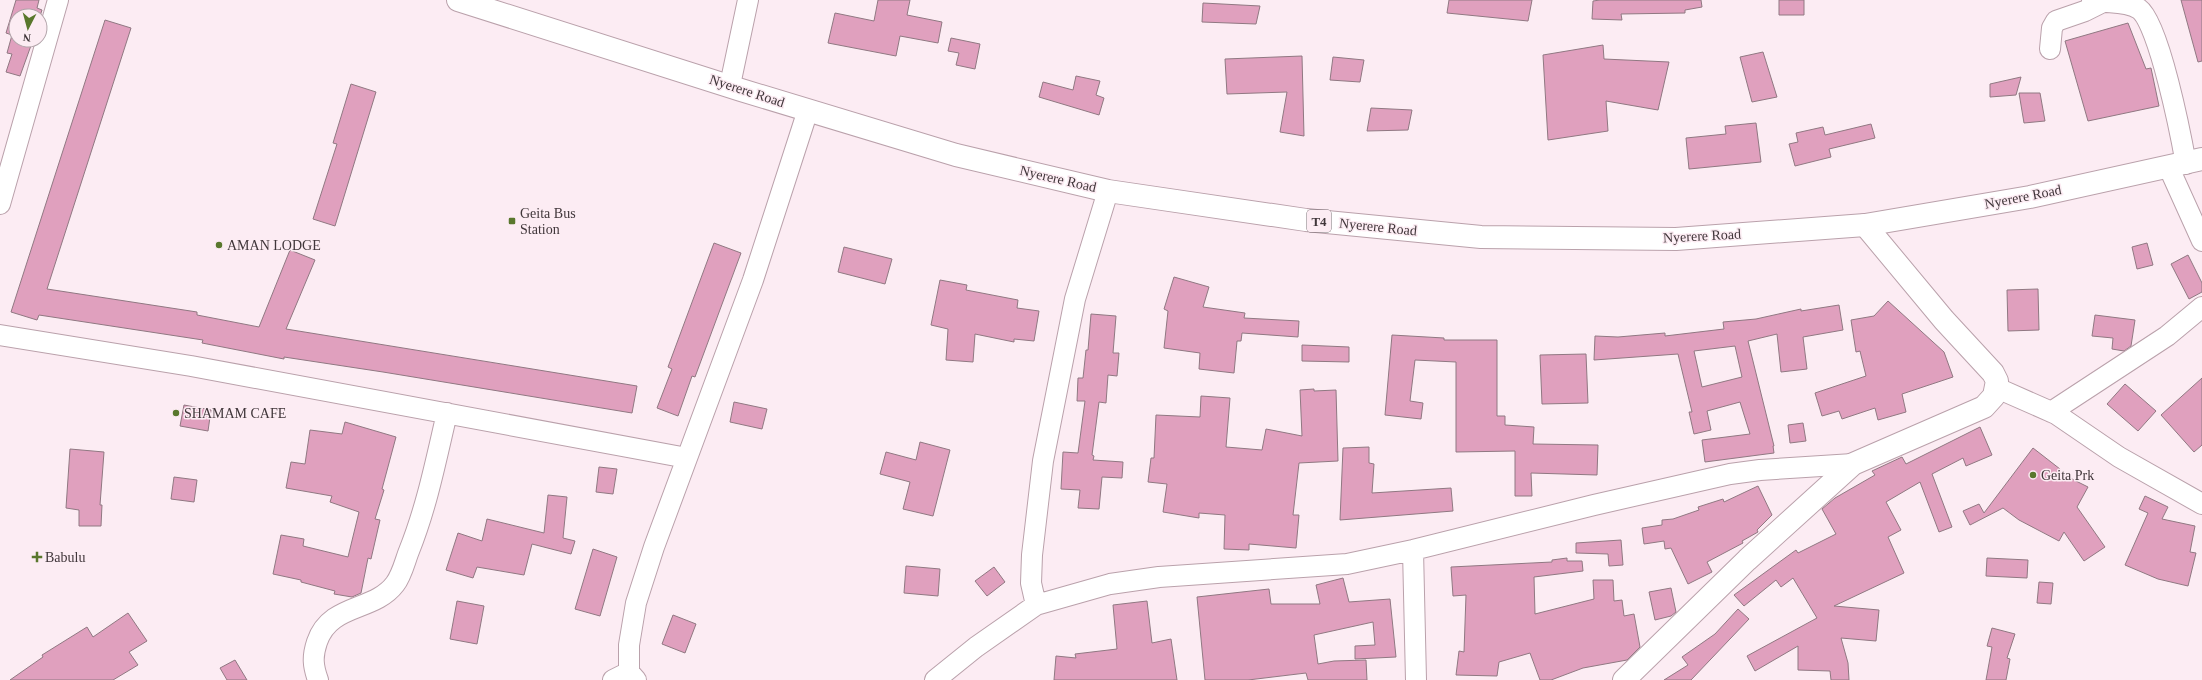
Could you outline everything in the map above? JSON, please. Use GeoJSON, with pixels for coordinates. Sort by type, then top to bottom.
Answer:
{"type":"FeatureCollection","features":[{"type":"Feature","properties":{"kind":"main road","name":"Nyerere Road"},"geometry":{"type":"LineString","coordinates":[[458,0],[730,86],[956,155],[1108,191],[1306,220],[1481,237],[1676,239],[1865,226],[2030,197],[2186,164]]}},
{"type":"Feature","properties":{"kind":"main road"},"geometry":{"type":"LineString","coordinates":[[1624,680],[1747,560],[1854,464],[1984,407],[1994,396],[1997,388],[1997,381],[1993,373],[1944,320],[1865,226]]}},
{"type":"Feature","properties":{"kind":"street"},"geometry":{"type":"LineString","coordinates":[[0,204],[58,0]]}},
{"type":"Feature","properties":{"kind":"street"},"geometry":{"type":"LineString","coordinates":[[730,86],[748,0]]}},
{"type":"Feature","properties":{"kind":"street"},"geometry":{"type":"LineString","coordinates":[[2050,49],[2052,28],[2056,21],[2085,11],[2098,1],[2126,3],[2141,10],[2147,19],[2173,98],[2202,241]]}},
{"type":"Feature","properties":{"kind":"street"},"geometry":{"type":"LineString","coordinates":[[626,677],[629,645],[636,603],[687,458],[753,280],[808,110]]}},
{"type":"Feature","properties":{"kind":"street"},"geometry":{"type":"LineString","coordinates":[[1036,605],[1032,582],[1032,555],[1045,454],[1075,299],[1108,191]]}},
{"type":"Feature","properties":{"kind":"street"},"geometry":{"type":"LineString","coordinates":[[2051,412],[2167,336],[2202,307]]}},
{"type":"Feature","properties":{"kind":"street"},"geometry":{"type":"LineString","coordinates":[[0,335],[192,366],[687,458]]}},
{"type":"Feature","properties":{"kind":"street"},"geometry":{"type":"LineString","coordinates":[[1997,388],[2051,412],[2119,457],[2202,504]]}},
{"type":"Feature","properties":{"kind":"street"},"geometry":{"type":"LineString","coordinates":[[318,680],[313,666],[313,654],[324,627],[333,618],[378,598],[395,585],[410,550],[427,501],[447,413]]}},
{"type":"Feature","properties":{"kind":"street"},"geometry":{"type":"LineString","coordinates":[[935,680],[976,647],[1036,605],[1110,584],[1158,577],[1347,564],[1413,550],[1594,505],[1730,474],[1768,469],[1854,464]]}},
{"type":"Feature","properties":{"kind":"street"},"geometry":{"type":"LineString","coordinates":[[1413,550],[1416,680]]}},
{"type":"Feature","properties":{"kind":"building"},"geometry":{"type":"Polygon","coordinates":[[[16,0],[39,0],[37,8],[14,8],[16,0]]]}},
{"type":"Feature","properties":{"kind":"building"},"geometry":{"type":"Polygon","coordinates":[[[878,0],[910,0],[907,15],[942,22],[938,43],[900,36],[896,56],[828,43],[835,13],[874,21],[878,0]]]}},
{"type":"Feature","properties":{"kind":"building"},"geometry":{"type":"Polygon","coordinates":[[[1449,0],[1532,0],[1528,21],[1447,13],[1449,0]]]}},
{"type":"Feature","properties":{"kind":"building"},"geometry":{"type":"Polygon","coordinates":[[[1701,0],[1702,7],[1685,10],[1685,13],[1621,14],[1622,20],[1592,19],[1593,1],[1701,0]]]}},
{"type":"Feature","properties":{"kind":"building"},"geometry":{"type":"Polygon","coordinates":[[[1779,0],[1804,0],[1804,15],[1779,15],[1779,0]]]}},
{"type":"Feature","properties":{"kind":"building"},"geometry":{"type":"Polygon","coordinates":[[[2181,0],[2202,0],[2202,61],[2198,62],[2181,0]]]}},
{"type":"Feature","properties":{"kind":"building"},"geometry":{"type":"Polygon","coordinates":[[[1203,3],[1260,6],[1256,24],[1202,22],[1203,3]]]}},
{"type":"Feature","properties":{"kind":"building"},"geometry":{"type":"Polygon","coordinates":[[[105,20],[131,28],[47,289],[197,312],[197,315],[259,327],[290,250],[315,260],[286,329],[637,386],[632,413],[383,372],[284,357],[284,359],[202,343],[203,340],[39,315],[37,320],[11,312],[105,20]]]}},
{"type":"Feature","properties":{"kind":"building"},"geometry":{"type":"Polygon","coordinates":[[[2128,23],[2146,69],[2151,68],[2159,106],[2088,121],[2065,41],[2128,23]]]}},
{"type":"Feature","properties":{"kind":"building"},"geometry":{"type":"Polygon","coordinates":[[[951,38],[980,44],[975,69],[956,65],[959,53],[948,51],[951,38]]]}},
{"type":"Feature","properties":{"kind":"building"},"geometry":{"type":"Polygon","coordinates":[[[1603,45],[1604,59],[1669,62],[1658,110],[1606,101],[1608,131],[1548,140],[1543,55],[1603,45]]]}},
{"type":"Feature","properties":{"kind":"building"},"geometry":{"type":"Polygon","coordinates":[[[8,48],[30,48],[20,76],[6,72],[12,54],[7,53],[8,48]]]}},
{"type":"Feature","properties":{"kind":"building"},"geometry":{"type":"Polygon","coordinates":[[[1763,52],[1777,97],[1752,102],[1740,57],[1763,52]]]}},
{"type":"Feature","properties":{"kind":"building"},"geometry":{"type":"Polygon","coordinates":[[[1302,56],[1304,136],[1280,132],[1287,92],[1227,94],[1225,59],[1302,56]]]}},
{"type":"Feature","properties":{"kind":"building"},"geometry":{"type":"Polygon","coordinates":[[[1333,57],[1364,60],[1360,82],[1330,80],[1333,57]]]}},
{"type":"Feature","properties":{"kind":"building"},"geometry":{"type":"Polygon","coordinates":[[[1076,76],[1100,81],[1096,95],[1104,98],[1099,115],[1039,97],[1043,82],[1073,90],[1076,76]]]}},
{"type":"Feature","properties":{"kind":"building"},"geometry":{"type":"Polygon","coordinates":[[[2021,77],[2016,95],[1990,97],[1990,84],[2021,77]]]}},
{"type":"Feature","properties":{"kind":"building"},"geometry":{"type":"Polygon","coordinates":[[[351,84],[376,92],[335,226],[313,219],[337,144],[333,143],[351,84]]]}},
{"type":"Feature","properties":{"kind":"building"},"geometry":{"type":"Polygon","coordinates":[[[2019,93],[2040,93],[2045,121],[2024,123],[2019,93]]]}},
{"type":"Feature","properties":{"kind":"building"},"geometry":{"type":"Polygon","coordinates":[[[1371,108],[1412,110],[1408,130],[1367,131],[1371,108]]]}},
{"type":"Feature","properties":{"kind":"building"},"geometry":{"type":"Polygon","coordinates":[[[1756,123],[1761,162],[1689,169],[1686,138],[1726,134],[1725,126],[1756,123]]]}},
{"type":"Feature","properties":{"kind":"building"},"geometry":{"type":"Polygon","coordinates":[[[1871,124],[1875,138],[1829,149],[1831,157],[1795,166],[1789,144],[1798,142],[1796,133],[1823,127],[1825,135],[1871,124]]]}},
{"type":"Feature","properties":{"kind":"building"},"geometry":{"type":"Polygon","coordinates":[[[714,243],[741,253],[695,377],[692,376],[678,416],[657,408],[672,369],[668,367],[714,243]]]}},
{"type":"Feature","properties":{"kind":"building"},"geometry":{"type":"Polygon","coordinates":[[[2147,243],[2153,265],[2137,269],[2132,247],[2147,243]]]}},
{"type":"Feature","properties":{"kind":"building"},"geometry":{"type":"Polygon","coordinates":[[[844,247],[892,259],[885,284],[838,272],[844,247]]]}},
{"type":"Feature","properties":{"kind":"building"},"geometry":{"type":"Polygon","coordinates":[[[2188,255],[2202,283],[2202,292],[2189,299],[2171,264],[2188,255]]]}},
{"type":"Feature","properties":{"kind":"building"},"geometry":{"type":"Polygon","coordinates":[[[1174,277],[1209,287],[1203,307],[1245,313],[1244,318],[1299,321],[1298,337],[1242,333],[1241,341],[1237,341],[1234,373],[1199,369],[1200,353],[1164,348],[1168,311],[1164,309],[1174,277]]]}},
{"type":"Feature","properties":{"kind":"building"},"geometry":{"type":"Polygon","coordinates":[[[940,280],[967,285],[966,290],[1018,300],[1017,308],[1039,311],[1034,341],[1014,339],[1014,342],[975,334],[973,362],[946,360],[948,329],[931,325],[940,280]]]}},
{"type":"Feature","properties":{"kind":"building"},"geometry":{"type":"Polygon","coordinates":[[[2038,289],[2039,330],[2008,331],[2007,290],[2038,289]]]}},
{"type":"Feature","properties":{"kind":"building"},"geometry":{"type":"Polygon","coordinates":[[[1888,301],[1944,352],[1953,377],[1902,394],[1906,412],[1878,420],[1875,408],[1842,419],[1839,411],[1822,416],[1815,393],[1866,376],[1860,351],[1856,352],[1851,320],[1874,316],[1888,301]]]}},
{"type":"Feature","properties":{"kind":"building"},"geometry":{"type":"Polygon","coordinates":[[[1839,305],[1843,330],[1803,337],[1807,369],[1781,372],[1777,334],[1748,341],[1774,446],[1774,453],[1705,462],[1702,440],[1750,434],[1740,402],[1707,411],[1711,430],[1694,434],[1689,412],[1692,412],[1678,354],[1594,360],[1595,336],[1618,337],[1665,333],[1665,336],[1724,329],[1723,322],[1756,319],[1801,309],[1801,311],[1839,305]],[[1735,346],[1694,351],[1702,387],[1742,377],[1735,346]]]}},
{"type":"Feature","properties":{"kind":"building"},"geometry":{"type":"Polygon","coordinates":[[[1091,314],[1116,316],[1113,353],[1119,353],[1117,376],[1108,375],[1106,403],[1099,402],[1092,455],[1094,456],[1093,460],[1123,462],[1122,478],[1102,477],[1099,509],[1078,508],[1080,490],[1061,489],[1063,452],[1078,453],[1085,401],[1077,401],[1078,378],[1083,378],[1086,350],[1088,350],[1091,314]]]}},
{"type":"Feature","properties":{"kind":"building"},"geometry":{"type":"Polygon","coordinates":[[[2095,315],[2135,320],[2131,346],[2124,351],[2112,349],[2113,338],[2092,336],[2095,315]]]}},
{"type":"Feature","properties":{"kind":"building"},"geometry":{"type":"Polygon","coordinates":[[[1392,335],[1444,338],[1444,340],[1497,340],[1497,416],[1505,416],[1505,425],[1534,427],[1533,444],[1598,445],[1597,475],[1531,473],[1532,496],[1515,496],[1515,451],[1456,452],[1456,362],[1415,360],[1410,401],[1423,403],[1421,419],[1385,415],[1392,335]]]}},
{"type":"Feature","properties":{"kind":"building"},"geometry":{"type":"Polygon","coordinates":[[[1302,345],[1349,347],[1349,362],[1302,361],[1302,345]]]}},
{"type":"Feature","properties":{"kind":"building"},"geometry":{"type":"Polygon","coordinates":[[[1586,354],[1588,403],[1542,404],[1540,355],[1586,354]]]}},
{"type":"Feature","properties":{"kind":"building"},"geometry":{"type":"Polygon","coordinates":[[[2202,378],[2202,445],[2194,452],[2161,415],[2202,378]]]}},
{"type":"Feature","properties":{"kind":"building"},"geometry":{"type":"Polygon","coordinates":[[[2125,384],[2156,411],[2138,431],[2107,404],[2125,384]]]}},
{"type":"Feature","properties":{"kind":"building"},"geometry":{"type":"Polygon","coordinates":[[[1314,389],[1314,391],[1336,390],[1338,461],[1299,463],[1293,515],[1299,515],[1296,548],[1249,544],[1249,550],[1224,549],[1225,515],[1199,513],[1199,518],[1163,512],[1167,484],[1148,482],[1151,458],[1154,458],[1156,415],[1200,417],[1201,396],[1230,398],[1226,447],[1262,450],[1266,429],[1302,436],[1300,390],[1314,389]]]}},
{"type":"Feature","properties":{"kind":"building"},"geometry":{"type":"Polygon","coordinates":[[[734,402],[767,409],[762,429],[730,422],[734,402]]]}},
{"type":"Feature","properties":{"kind":"building"},"geometry":{"type":"Polygon","coordinates":[[[184,405],[211,410],[208,431],[180,426],[184,405]]]}},
{"type":"Feature","properties":{"kind":"building"},"geometry":{"type":"Polygon","coordinates":[[[345,422],[396,437],[382,489],[384,490],[375,519],[380,520],[371,559],[368,558],[361,593],[352,597],[334,594],[335,591],[301,582],[301,580],[273,574],[281,535],[304,539],[303,546],[348,557],[359,512],[330,502],[332,496],[286,488],[291,462],[305,464],[310,430],[342,434],[345,422]]]}},
{"type":"Feature","properties":{"kind":"building"},"geometry":{"type":"Polygon","coordinates":[[[1803,423],[1806,441],[1790,443],[1788,425],[1803,423]]]}},
{"type":"Feature","properties":{"kind":"building"},"geometry":{"type":"Polygon","coordinates":[[[1980,427],[1992,455],[1966,466],[1963,458],[1932,474],[1952,527],[1939,532],[1920,482],[1886,502],[1901,530],[1888,537],[1904,573],[1834,606],[1879,610],[1876,641],[1841,638],[1848,663],[1849,680],[1831,680],[1830,671],[1798,670],[1798,646],[1755,671],[1747,656],[1817,618],[1793,578],[1781,587],[1776,580],[1744,606],[1734,595],[1796,550],[1798,553],[1836,534],[1822,509],[1835,498],[1875,475],[1872,471],[1902,457],[1906,464],[1980,427]]]}},
{"type":"Feature","properties":{"kind":"building"},"geometry":{"type":"Polygon","coordinates":[[[920,442],[950,450],[933,516],[903,509],[910,482],[880,474],[886,452],[916,460],[920,442]]]}},
{"type":"Feature","properties":{"kind":"building"},"geometry":{"type":"Polygon","coordinates":[[[1369,447],[1369,463],[1374,464],[1372,493],[1451,488],[1453,511],[1340,520],[1343,448],[1369,447]]]}},
{"type":"Feature","properties":{"kind":"building"},"geometry":{"type":"Polygon","coordinates":[[[2033,448],[2060,469],[2058,472],[2088,487],[2077,507],[2105,547],[2084,561],[2064,532],[2059,541],[2019,520],[2003,508],[1970,525],[1963,511],[1979,504],[1984,513],[2033,448]]]}},
{"type":"Feature","properties":{"kind":"building"},"geometry":{"type":"Polygon","coordinates":[[[70,449],[104,452],[100,505],[102,505],[101,526],[79,526],[79,510],[66,508],[70,449]]]}},
{"type":"Feature","properties":{"kind":"building"},"geometry":{"type":"Polygon","coordinates":[[[599,467],[617,469],[613,494],[596,492],[599,467]]]}},
{"type":"Feature","properties":{"kind":"building"},"geometry":{"type":"Polygon","coordinates":[[[174,477],[197,480],[194,502],[171,499],[174,477]]]}},
{"type":"Feature","properties":{"kind":"building"},"geometry":{"type":"Polygon","coordinates":[[[1758,486],[1772,515],[1757,530],[1758,532],[1742,541],[1743,543],[1707,562],[1712,572],[1688,584],[1671,548],[1665,549],[1664,541],[1644,544],[1642,528],[1662,525],[1662,520],[1673,519],[1699,510],[1698,507],[1723,499],[1724,502],[1758,486]]]}},
{"type":"Feature","properties":{"kind":"building"},"geometry":{"type":"Polygon","coordinates":[[[548,495],[567,497],[563,538],[575,541],[571,554],[532,544],[524,575],[477,567],[473,578],[446,570],[458,533],[482,541],[487,519],[544,533],[548,495]]]}},
{"type":"Feature","properties":{"kind":"building"},"geometry":{"type":"Polygon","coordinates":[[[2145,496],[2168,507],[2162,519],[2195,526],[2190,552],[2196,553],[2188,586],[2158,579],[2125,565],[2148,513],[2139,509],[2145,496]]]}},
{"type":"Feature","properties":{"kind":"building"},"geometry":{"type":"Polygon","coordinates":[[[1621,540],[1623,565],[1609,566],[1608,554],[1576,553],[1576,543],[1621,540]]]}},
{"type":"Feature","properties":{"kind":"building"},"geometry":{"type":"Polygon","coordinates":[[[593,549],[617,557],[600,616],[575,609],[593,549]]]}},
{"type":"Feature","properties":{"kind":"building"},"geometry":{"type":"Polygon","coordinates":[[[1567,558],[1567,561],[1582,561],[1583,571],[1534,577],[1535,614],[1594,599],[1593,580],[1613,580],[1614,601],[1622,600],[1624,616],[1634,614],[1640,647],[1627,660],[1583,668],[1551,680],[1540,680],[1530,653],[1499,662],[1497,676],[1456,675],[1459,651],[1464,652],[1466,595],[1453,596],[1451,567],[1552,562],[1552,560],[1567,558]]]}},
{"type":"Feature","properties":{"kind":"building"},"geometry":{"type":"Polygon","coordinates":[[[1987,558],[2028,560],[2027,578],[1986,576],[1987,558]]]}},
{"type":"Feature","properties":{"kind":"building"},"geometry":{"type":"Polygon","coordinates":[[[906,566],[940,569],[938,596],[904,593],[906,566]]]}},
{"type":"Feature","properties":{"kind":"building"},"geometry":{"type":"Polygon","coordinates":[[[994,567],[1005,582],[987,596],[975,581],[994,567]]]}},
{"type":"Feature","properties":{"kind":"building"},"geometry":{"type":"Polygon","coordinates":[[[1343,578],[1349,602],[1390,599],[1396,657],[1355,659],[1355,646],[1375,645],[1373,622],[1314,635],[1318,664],[1334,661],[1366,660],[1367,680],[1308,680],[1306,673],[1248,680],[1205,680],[1197,597],[1269,589],[1271,604],[1320,604],[1316,585],[1343,578]]]}},
{"type":"Feature","properties":{"kind":"building"},"geometry":{"type":"Polygon","coordinates":[[[2039,582],[2053,583],[2051,604],[2037,603],[2039,582]]]}},
{"type":"Feature","properties":{"kind":"building"},"geometry":{"type":"Polygon","coordinates":[[[1671,588],[1676,612],[1671,616],[1655,620],[1649,592],[1671,588]]]}},
{"type":"Feature","properties":{"kind":"building"},"geometry":{"type":"Polygon","coordinates":[[[457,601],[484,606],[477,644],[450,639],[457,601]]]}},
{"type":"Feature","properties":{"kind":"building"},"geometry":{"type":"Polygon","coordinates":[[[1147,601],[1152,643],[1171,639],[1177,680],[1054,680],[1056,656],[1076,658],[1075,654],[1117,649],[1113,605],[1147,601]]]}},
{"type":"Feature","properties":{"kind":"building"},"geometry":{"type":"Polygon","coordinates":[[[1738,609],[1749,619],[1691,680],[1664,680],[1688,665],[1682,657],[1715,634],[1738,609]]]}},
{"type":"Feature","properties":{"kind":"building"},"geometry":{"type":"Polygon","coordinates":[[[128,613],[147,641],[129,652],[138,665],[113,680],[10,680],[43,657],[42,655],[87,627],[93,637],[128,613]]]}},
{"type":"Feature","properties":{"kind":"building"},"geometry":{"type":"Polygon","coordinates":[[[673,615],[696,624],[685,653],[662,644],[673,615]]]}},
{"type":"Feature","properties":{"kind":"building"},"geometry":{"type":"Polygon","coordinates":[[[1992,628],[2015,634],[2007,658],[2010,659],[2006,680],[1986,680],[1992,647],[1987,646],[1992,628]]]}},
{"type":"Feature","properties":{"kind":"building"},"geometry":{"type":"Polygon","coordinates":[[[235,660],[247,680],[227,680],[220,668],[235,660]]]}},
{"type":"Feature","properties":{"kind":"place","name":"Geita Bus Station"},"geometry":{"type":"Point","coordinates":[512,221]}},
{"type":"Feature","properties":{"kind":"place","name":"AMAN LODGE"},"geometry":{"type":"Point","coordinates":[219,245]}},
{"type":"Feature","properties":{"kind":"place","name":"SHAMAM CAFE"},"geometry":{"type":"Point","coordinates":[176,413]}},
{"type":"Feature","properties":{"kind":"place","name":"Geita Prk"},"geometry":{"type":"Point","coordinates":[2033,475]}},
{"type":"Feature","properties":{"kind":"place","name":"Babulu"},"geometry":{"type":"Point","coordinates":[37,557]}}]}
